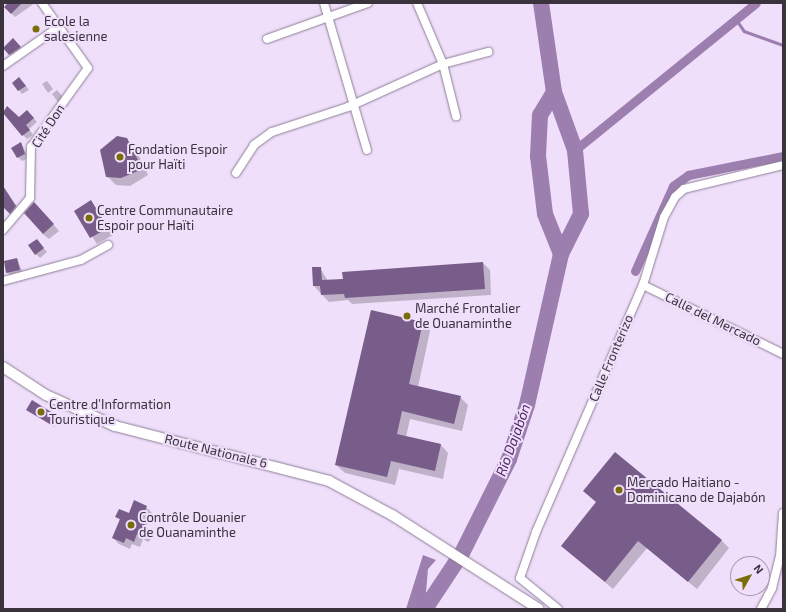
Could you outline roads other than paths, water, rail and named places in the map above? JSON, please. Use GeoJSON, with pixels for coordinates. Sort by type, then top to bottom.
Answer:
{"type":"FeatureCollection","features":[{"type":"Feature","properties":{"kind":"main road","name":"Route Nationale 6"},"geometry":{"type":"LineString","coordinates":[[3,367],[46,394],[115,426],[330,481],[408,524],[538,609]]}},
{"type":"Feature","properties":{"kind":"street","name":"Cité Don"},"geometry":{"type":"LineString","coordinates":[[3,230],[30,198],[32,147],[88,68],[42,3]]}},
{"type":"Feature","properties":{"kind":"street"},"geometry":{"type":"LineString","coordinates":[[324,3],[367,150]]}},
{"type":"Feature","properties":{"kind":"street"},"geometry":{"type":"LineString","coordinates":[[267,39],[368,3]]}},
{"type":"Feature","properties":{"kind":"street"},"geometry":{"type":"LineString","coordinates":[[417,3],[443,64],[456,116]]}},
{"type":"Feature","properties":{"kind":"street"},"geometry":{"type":"LineString","coordinates":[[3,66],[59,27]]}},
{"type":"Feature","properties":{"kind":"street"},"geometry":{"type":"LineString","coordinates":[[236,173],[254,145],[272,132],[354,104],[443,64],[488,52]]}},
{"type":"Feature","properties":{"kind":"street","name":"Calle Fronterizo"},"geometry":{"type":"LineString","coordinates":[[558,609],[520,578],[643,285],[664,217],[675,197],[684,189],[783,165]]}},
{"type":"Feature","properties":{"kind":"street"},"geometry":{"type":"LineString","coordinates":[[3,281],[81,260],[108,245]]}},
{"type":"Feature","properties":{"kind":"street","name":"Calle del Mercado"},"geometry":{"type":"LineString","coordinates":[[643,285],[783,354]]}},
{"type":"Feature","properties":{"kind":"street"},"geometry":{"type":"LineString","coordinates":[[761,609],[772,588],[780,557],[783,512]]}},
{"type":"Feature","properties":{"kind":"waterway","name":"Río Dajabón"},"geometry":{"type":"LineString","coordinates":[[425,609],[462,553],[509,459],[527,405],[561,254],[581,214],[575,150],[554,92],[541,3]]}},
{"type":"Feature","properties":{"kind":"waterway"},"geometry":{"type":"LineString","coordinates":[[575,150],[756,3]]}},
{"type":"Feature","properties":{"kind":"waterway"},"geometry":{"type":"LineString","coordinates":[[736,19],[744,31],[783,45]]}},
{"type":"Feature","properties":{"kind":"waterway","name":"Río Dajabón"},"geometry":{"type":"LineString","coordinates":[[554,92],[540,115],[538,156],[545,214],[561,254]]}},
{"type":"Feature","properties":{"kind":"waterway"},"geometry":{"type":"LineString","coordinates":[[635,271],[673,186],[688,175],[783,156]]}},
{"type":"Feature","properties":{"kind":"place","name":"Ecole la salesienne"},"geometry":{"type":"Point","coordinates":[36,29]}},
{"type":"Feature","properties":{"kind":"place","name":"Fondation Espoir pour Haïti"},"geometry":{"type":"Point","coordinates":[120,157]}},
{"type":"Feature","properties":{"kind":"place","name":"Centre Communautaire Espoir pour Haïti"},"geometry":{"type":"Point","coordinates":[89,218]}},
{"type":"Feature","properties":{"kind":"place","name":"Marché Frontalier de Ouanaminthe"},"geometry":{"type":"Point","coordinates":[407,316]}},
{"type":"Feature","properties":{"kind":"place","name":"Centre d'Information Touristique"},"geometry":{"type":"Point","coordinates":[41,412]}},
{"type":"Feature","properties":{"kind":"place","name":"Mercado Haitiano - Dominicano de Dajabón"},"geometry":{"type":"Point","coordinates":[619,490]}},
{"type":"Feature","properties":{"kind":"place","name":"Contrôle Douanier de Ouanaminthe"},"geometry":{"type":"Point","coordinates":[131,525]}}]}
